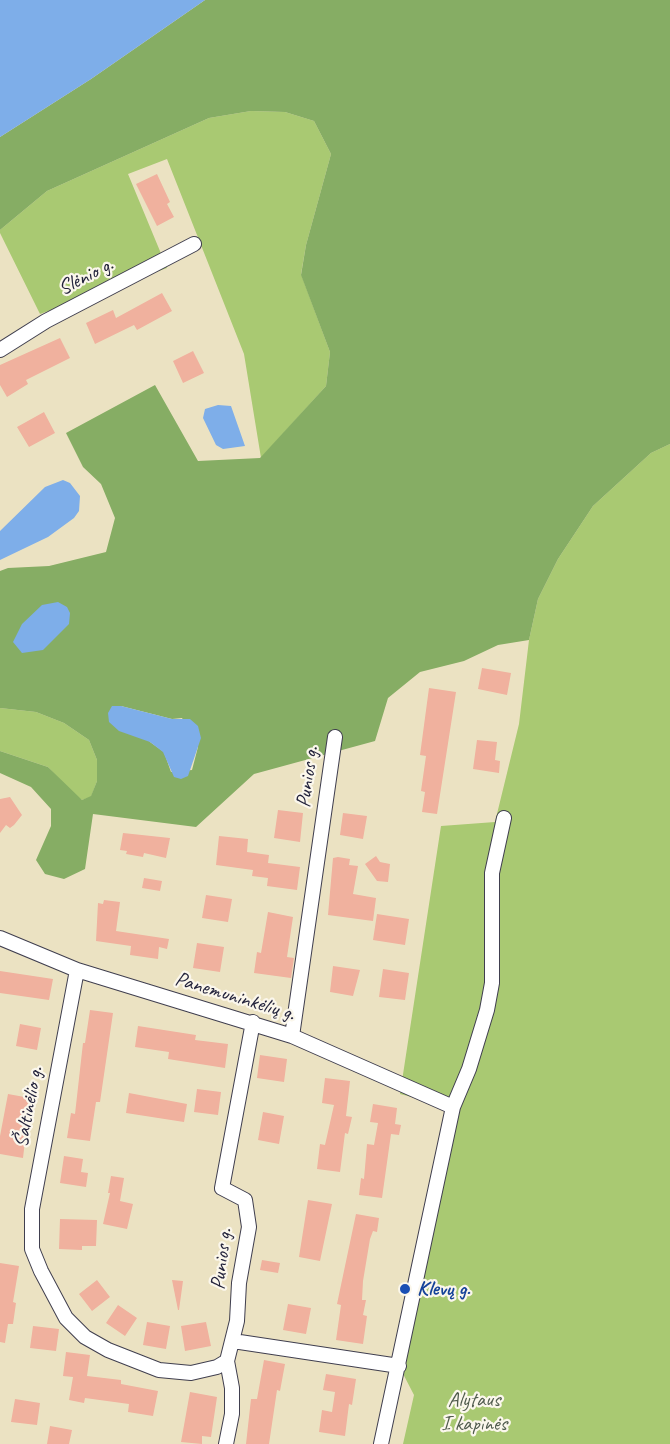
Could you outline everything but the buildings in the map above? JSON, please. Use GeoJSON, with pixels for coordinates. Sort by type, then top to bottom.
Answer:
{"type":"FeatureCollection","features":[{"type":"Feature","properties":{"kind":"street","name":"Slėnio g."},"geometry":{"type":"LineString","coordinates":[[0,350],[46,321],[194,244]]}},
{"type":"Feature","properties":{"kind":"street","name":"Punios g."},"geometry":{"type":"LineString","coordinates":[[292,1036],[335,737]]}},
{"type":"Feature","properties":{"kind":"street"},"geometry":{"type":"LineString","coordinates":[[381,1444],[453,1107],[469,1069],[492,983],[492,873],[504,818]]}},
{"type":"Feature","properties":{"kind":"street","name":"Panemuninkėlių g."},"geometry":{"type":"LineString","coordinates":[[0,938],[77,970],[253,1022],[292,1036],[453,1107]]}},
{"type":"Feature","properties":{"kind":"street","name":"Šaltinėlio g."},"geometry":{"type":"LineString","coordinates":[[77,970],[32,1209],[32,1248],[40,1271],[66,1318],[85,1337],[108,1350],[159,1370],[191,1373],[217,1367],[227,1361]]}},
{"type":"Feature","properties":{"kind":"street","name":"Punios g."},"geometry":{"type":"LineString","coordinates":[[226,1444],[232,1414],[232,1388],[227,1361],[233,1341],[249,1227],[245,1200],[222,1188],[253,1022]]}},
{"type":"Feature","properties":{"kind":"street"},"geometry":{"type":"LineString","coordinates":[[233,1341],[399,1366]]}},
{"type":"Feature","properties":{"kind":"green space"},"geometry":{"type":"Polygon","coordinates":[[[205,0],[670,0],[670,444],[651,453],[593,506],[558,559],[538,599],[529,640],[498,645],[464,661],[420,672],[388,698],[375,741],[254,774],[196,827],[93,814],[85,869],[64,879],[45,874],[36,860],[51,826],[51,809],[31,787],[0,773],[0,751],[48,767],[82,800],[91,796],[97,781],[97,760],[89,740],[64,723],[36,712],[0,708],[0,571],[8,568],[49,566],[106,552],[115,518],[101,484],[83,467],[66,433],[155,385],[198,461],[260,458],[326,386],[330,352],[301,275],[306,245],[331,154],[314,121],[285,112],[251,111],[209,118],[47,191],[0,230],[0,137],[91,79],[205,0]],[[121,706],[150,742],[164,752],[171,772],[192,770],[198,747],[182,718],[172,719],[121,706]]]}},
{"type":"Feature","properties":{"kind":"green space"},"geometry":{"type":"Polygon","coordinates":[[[251,111],[285,112],[314,121],[331,154],[306,245],[301,274],[330,352],[326,386],[261,458],[244,354],[167,159],[128,174],[167,268],[40,314],[0,233],[0,230],[47,191],[209,118],[251,111]]]}},
{"type":"Feature","properties":{"kind":"green space","name":"Alytaus I kapinės"},"geometry":{"type":"Polygon","coordinates":[[[670,444],[670,1444],[403,1444],[414,1395],[399,1366],[452,1107],[400,1094],[441,826],[495,822],[519,724],[529,640],[538,599],[558,559],[593,506],[651,453],[670,444]]]}},
{"type":"Feature","properties":{"kind":"green space"},"geometry":{"type":"Polygon","coordinates":[[[0,708],[36,712],[64,723],[89,740],[97,760],[97,781],[91,797],[82,800],[75,796],[48,767],[0,751],[0,708]]]}},
{"type":"Feature","properties":{"kind":"water"},"geometry":{"type":"Polygon","coordinates":[[[0,0],[205,0],[91,79],[0,137],[0,0]]]}},
{"type":"Feature","properties":{"kind":"water"},"geometry":{"type":"Polygon","coordinates":[[[218,405],[231,406],[245,446],[223,449],[216,445],[203,418],[205,409],[218,405]]]}},
{"type":"Feature","properties":{"kind":"water"},"geometry":{"type":"Polygon","coordinates":[[[63,480],[70,483],[80,496],[79,511],[74,518],[48,537],[0,560],[0,531],[45,487],[63,480]]]}},
{"type":"Feature","properties":{"kind":"water"},"geometry":{"type":"Polygon","coordinates":[[[58,602],[67,607],[70,613],[69,624],[43,650],[22,653],[13,642],[22,624],[42,605],[58,602]]]}},
{"type":"Feature","properties":{"kind":"water"},"geometry":{"type":"Polygon","coordinates":[[[112,706],[121,706],[172,719],[190,719],[198,726],[201,738],[188,776],[181,779],[174,777],[163,752],[150,742],[119,731],[109,722],[108,713],[112,706]]]}},
{"type":"Feature","properties":{"kind":"place","name":"Klevų g."},"geometry":{"type":"Point","coordinates":[405,1289]}}]}
